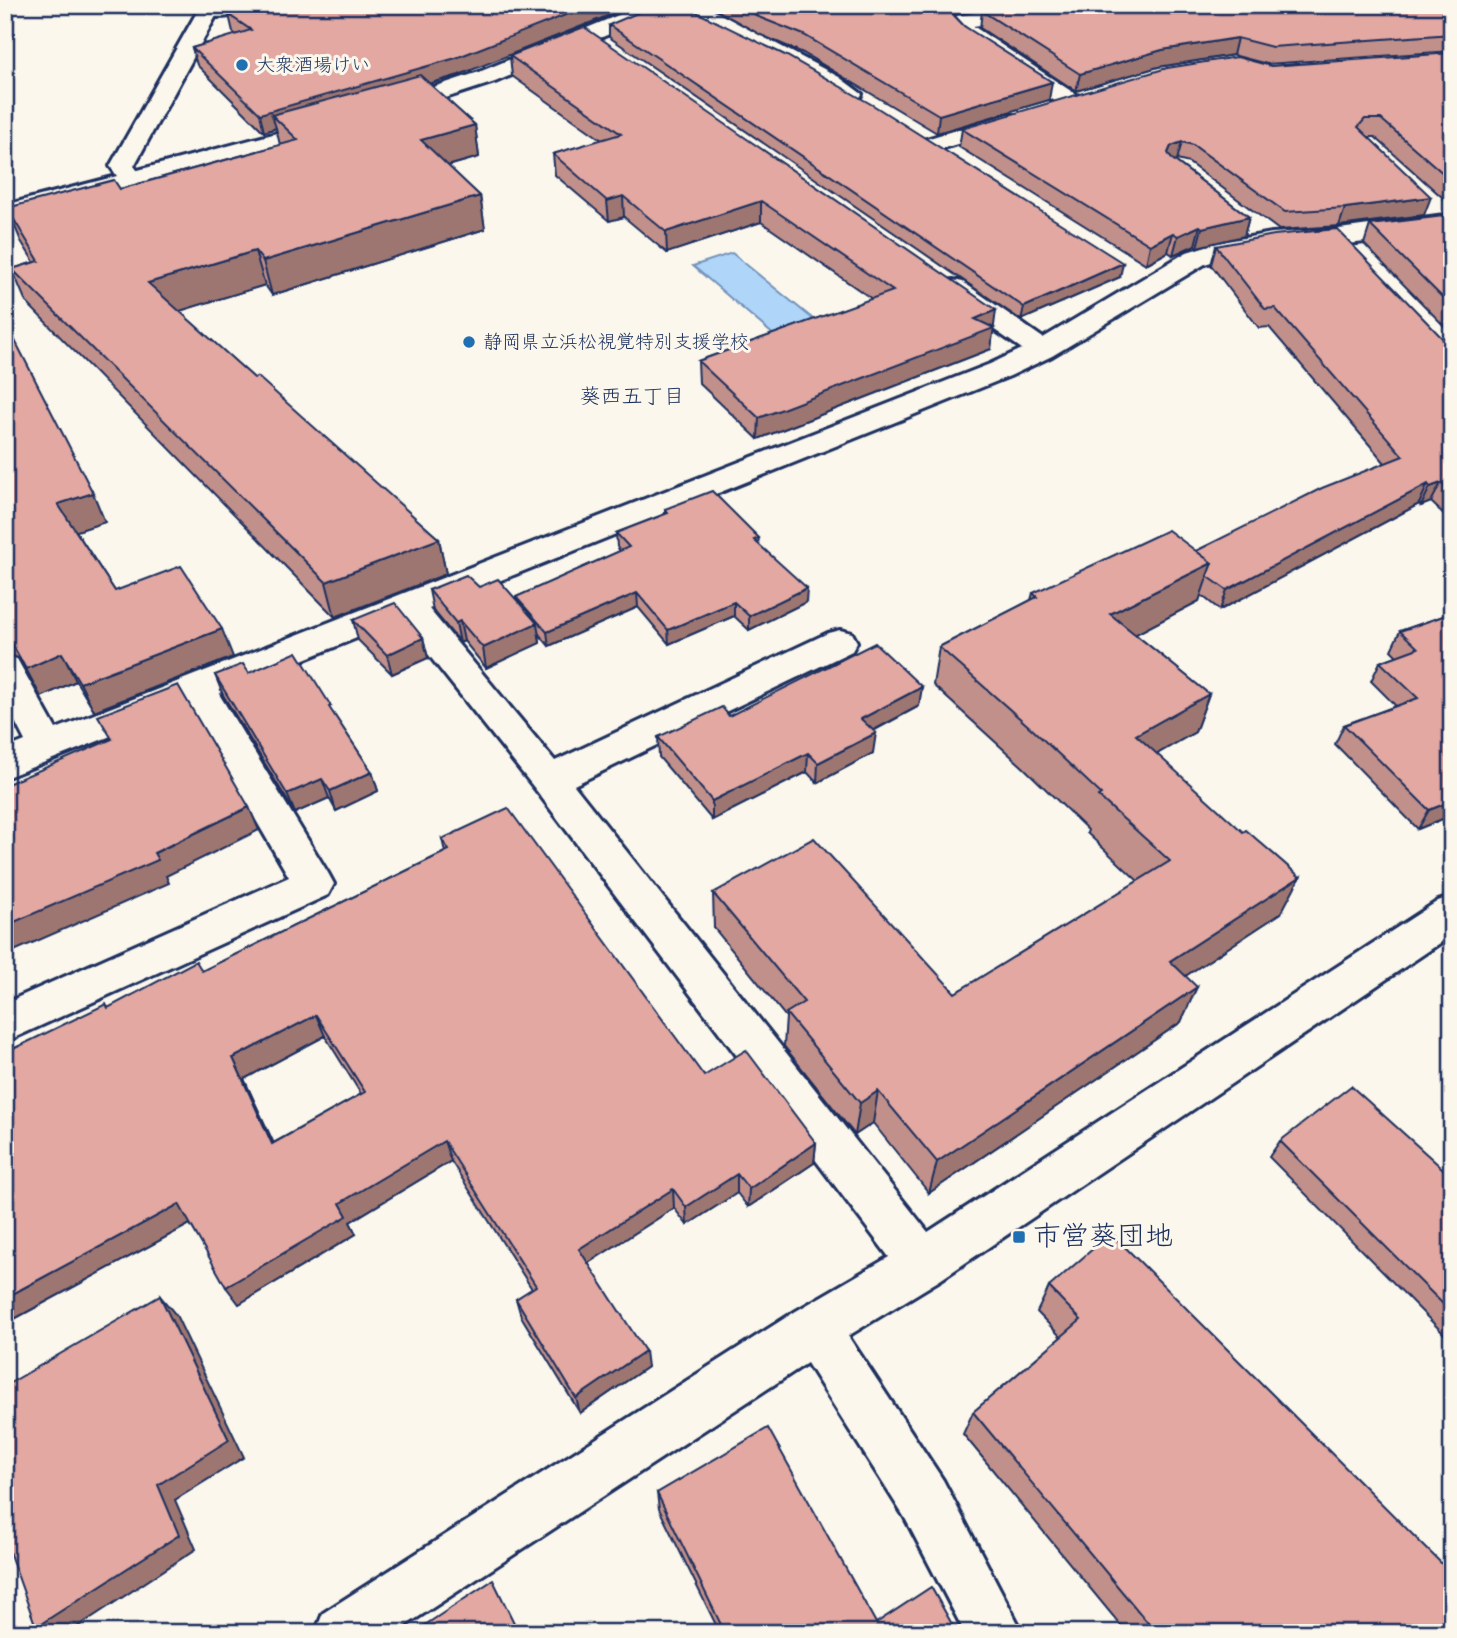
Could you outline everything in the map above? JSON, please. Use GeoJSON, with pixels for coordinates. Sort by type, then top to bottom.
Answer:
{"type":"FeatureCollection","features":[{"type":"Feature","properties":{"kind":"street"},"geometry":{"type":"LineString","coordinates":[[132,179],[122,166],[210,8],[224,11],[245,5]]}},
{"type":"Feature","properties":{"kind":"street"},"geometry":{"type":"LineString","coordinates":[[5,213],[359,118],[598,42],[662,5]]}},
{"type":"Feature","properties":{"kind":"street"},"geometry":{"type":"LineString","coordinates":[[687,5],[751,42],[794,60],[876,109]]}},
{"type":"Feature","properties":{"kind":"street"},"geometry":{"type":"LineString","coordinates":[[1072,102],[972,36],[956,22],[1075,5]]}},
{"type":"Feature","properties":{"kind":"street"},"geometry":{"type":"LineString","coordinates":[[934,144],[1097,95]]}},
{"type":"Feature","properties":{"kind":"street"},"geometry":{"type":"LineString","coordinates":[[911,130],[957,159]]}},
{"type":"Feature","properties":{"kind":"street"},"geometry":{"type":"LineString","coordinates":[[5,764],[1000,370],[1042,350],[1141,276],[1225,249],[1272,241],[1349,247],[1444,216]]}},
{"type":"Feature","properties":{"kind":"street"},"geometry":{"type":"LineString","coordinates":[[1241,217],[1272,241]]}},
{"type":"Feature","properties":{"kind":"street"},"geometry":{"type":"LineString","coordinates":[[939,279],[1042,350]]}},
{"type":"Feature","properties":{"kind":"street"},"geometry":{"type":"LineString","coordinates":[[407,606],[549,780],[923,1263]]}},
{"type":"Feature","properties":{"kind":"street"},"geometry":{"type":"LineString","coordinates":[[549,780],[840,642]]}},
{"type":"Feature","properties":{"kind":"street"},"geometry":{"type":"LineString","coordinates":[[5,668],[47,747]]}},
{"type":"Feature","properties":{"kind":"street"},"geometry":{"type":"LineString","coordinates":[[5,1023],[314,884],[197,688]]}},
{"type":"Feature","properties":{"kind":"street"},"geometry":{"type":"LineString","coordinates":[[343,1633],[814,1329],[923,1263],[1452,913]]}},
{"type":"Feature","properties":{"kind":"street"},"geometry":{"type":"LineString","coordinates":[[814,1329],[924,1499],[995,1633]]}},
{"type":"Feature","properties":{"kind":"water"},"geometry":{"type":"Polygon","coordinates":[[[732,253],[824,328],[783,343],[693,266],[732,253]]]}},
{"type":"Feature","properties":{"kind":"building"},"geometry":{"type":"Polygon","coordinates":[[[262,5],[591,5],[456,58],[260,114],[192,48],[251,30],[229,15],[262,5]]]}},
{"type":"Feature","properties":{"kind":"building"},"geometry":{"type":"Polygon","coordinates":[[[656,5],[688,5],[696,12],[787,56],[876,107],[1123,263],[1024,307],[609,25],[656,5]]]}},
{"type":"Feature","properties":{"kind":"building"},"geometry":{"type":"Polygon","coordinates":[[[739,5],[944,5],[964,26],[1052,82],[939,115],[804,35],[761,18],[739,5]]]}},
{"type":"Feature","properties":{"kind":"building"},"geometry":{"type":"Polygon","coordinates":[[[1019,5],[1452,5],[1452,34],[1272,47],[1237,38],[1162,50],[1080,74],[982,11],[1019,5]]]}},
{"type":"Feature","properties":{"kind":"building"},"geometry":{"type":"Polygon","coordinates":[[[584,27],[996,310],[975,319],[994,328],[759,418],[698,361],[893,291],[761,201],[666,232],[623,196],[607,201],[553,154],[621,134],[510,56],[584,27]]]}},
{"type":"Feature","properties":{"kind":"building"},"geometry":{"type":"Polygon","coordinates":[[[1452,53],[1452,181],[1381,119],[1365,119],[1358,127],[1431,197],[1345,208],[1285,212],[1193,145],[1182,142],[1171,146],[1168,153],[1171,158],[1249,217],[1202,228],[1200,226],[1178,236],[1173,233],[1150,245],[962,129],[1167,68],[1237,57],[1271,66],[1452,53]]]}},
{"type":"Feature","properties":{"kind":"building"},"geometry":{"type":"Polygon","coordinates":[[[420,75],[475,125],[421,140],[480,196],[263,261],[255,251],[148,283],[439,539],[326,582],[12,269],[39,261],[7,208],[114,180],[120,189],[298,140],[272,115],[420,75]]]}},
{"type":"Feature","properties":{"kind":"building"},"geometry":{"type":"Polygon","coordinates":[[[1452,215],[1452,307],[1370,225],[1452,215]]]}},
{"type":"Feature","properties":{"kind":"building"},"geometry":{"type":"Polygon","coordinates":[[[1337,229],[1448,344],[1452,345],[1452,494],[1441,483],[1430,487],[1428,484],[1227,590],[1207,576],[1212,563],[1196,551],[1322,488],[1403,456],[1275,308],[1265,309],[1216,246],[1274,235],[1337,229]]]}},
{"type":"Feature","properties":{"kind":"building"},"geometry":{"type":"Polygon","coordinates":[[[5,321],[93,493],[58,504],[115,591],[181,566],[222,629],[80,683],[62,653],[26,669],[5,631],[5,555],[11,553],[5,539],[5,321]]]}},
{"type":"Feature","properties":{"kind":"building"},"geometry":{"type":"Polygon","coordinates":[[[712,491],[759,538],[754,540],[807,588],[749,616],[734,602],[668,630],[637,593],[547,632],[516,597],[629,547],[616,533],[668,513],[665,509],[712,491]]]}},
{"type":"Feature","properties":{"kind":"building"},"geometry":{"type":"Polygon","coordinates":[[[1168,530],[1212,563],[1110,614],[1209,694],[1136,735],[1243,832],[1246,830],[1300,877],[1170,961],[1197,987],[937,1162],[878,1091],[860,1103],[786,1013],[804,1002],[713,893],[814,838],[955,993],[1170,861],[1098,796],[1101,794],[1033,730],[939,647],[1037,597],[1033,593],[1168,530]]]}},
{"type":"Feature","properties":{"kind":"building"},"geometry":{"type":"Polygon","coordinates":[[[466,575],[479,587],[498,579],[537,623],[483,648],[460,621],[456,623],[429,590],[466,575]]]}},
{"type":"Feature","properties":{"kind":"building"},"geometry":{"type":"Polygon","coordinates":[[[395,603],[423,638],[387,655],[353,620],[395,603]]]}},
{"type":"Feature","properties":{"kind":"building"},"geometry":{"type":"Polygon","coordinates":[[[1452,613],[1452,801],[1429,810],[1344,725],[1418,698],[1380,662],[1418,648],[1400,631],[1452,613]]]}},
{"type":"Feature","properties":{"kind":"building"},"geometry":{"type":"Polygon","coordinates":[[[875,643],[922,687],[861,719],[876,733],[818,763],[808,753],[712,801],[658,737],[722,707],[729,716],[875,643]]]}},
{"type":"Feature","properties":{"kind":"building"},"geometry":{"type":"Polygon","coordinates":[[[297,652],[372,772],[330,791],[322,779],[287,794],[215,675],[243,664],[249,673],[297,652]]]}},
{"type":"Feature","properties":{"kind":"building"},"geometry":{"type":"Polygon","coordinates":[[[178,685],[249,807],[154,853],[158,860],[5,926],[5,785],[112,739],[98,716],[178,685]]]}},
{"type":"Feature","properties":{"kind":"building"},"geometry":{"type":"Polygon","coordinates":[[[508,808],[704,1076],[746,1050],[816,1143],[749,1189],[737,1174],[686,1207],[673,1189],[579,1249],[645,1351],[576,1398],[516,1299],[536,1286],[444,1141],[340,1203],[347,1216],[226,1287],[179,1204],[5,1298],[5,1049],[8,1047],[9,1051],[106,1004],[108,1008],[196,961],[202,971],[449,850],[442,839],[508,808]],[[316,1015],[233,1058],[272,1144],[365,1092],[316,1015]]]}},
{"type":"Feature","properties":{"kind":"building"},"geometry":{"type":"Polygon","coordinates":[[[1351,1086],[1452,1177],[1452,1313],[1280,1141],[1351,1086]]]}},
{"type":"Feature","properties":{"kind":"building"},"geometry":{"type":"Polygon","coordinates":[[[1111,1233],[1452,1574],[1452,1633],[1149,1633],[1153,1629],[973,1412],[1081,1320],[1049,1287],[1111,1233]]]}},
{"type":"Feature","properties":{"kind":"building"},"geometry":{"type":"Polygon","coordinates":[[[160,1296],[229,1440],[158,1485],[179,1535],[36,1627],[5,1540],[5,1386],[160,1296]]]}},
{"type":"Feature","properties":{"kind":"building"},"geometry":{"type":"Polygon","coordinates":[[[768,1428],[876,1623],[931,1587],[957,1633],[725,1633],[657,1493],[768,1428]]]}},
{"type":"Feature","properties":{"kind":"building"},"geometry":{"type":"Polygon","coordinates":[[[493,1580],[519,1633],[425,1633],[422,1627],[493,1580]]]}},
{"type":"Feature","properties":{"kind":"place","name":"大衆酒場けい"},"geometry":{"type":"Point","coordinates":[242,65]}},
{"type":"Feature","properties":{"kind":"place","name":"静岡県立浜松視覚特別支援学校"},"geometry":{"type":"Point","coordinates":[469,342]}},
{"type":"Feature","properties":{"kind":"place","name":"市営葵団地"},"geometry":{"type":"Point","coordinates":[1019,1237]}},
{"type":"Feature","properties":{"kind":"district","name":"葵西五丁目"},"geometry":{"type":"Point","coordinates":[632,397]}}]}
